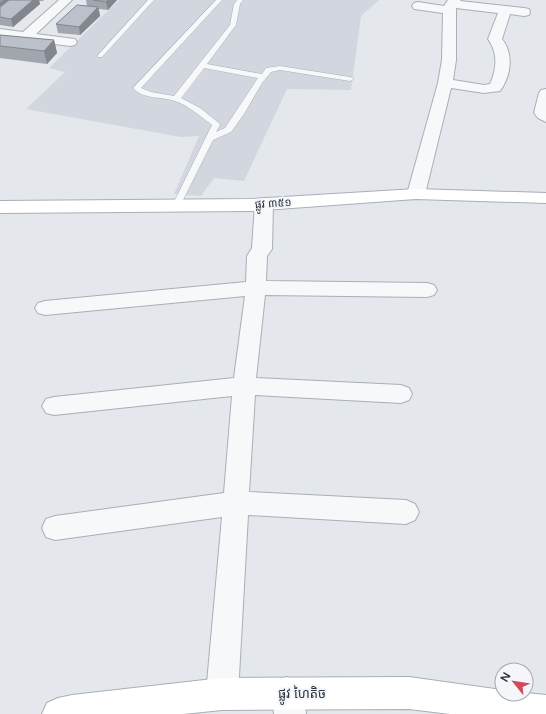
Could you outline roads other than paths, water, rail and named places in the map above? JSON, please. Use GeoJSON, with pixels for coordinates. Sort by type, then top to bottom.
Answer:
{"type":"FeatureCollection","features":[{"type":"Feature","properties":{"kind":"street"},"geometry":{"type":"LineString","coordinates":[[26,36],[66,0]]}},
{"type":"Feature","properties":{"kind":"street"},"geometry":{"type":"LineString","coordinates":[[416,194],[445,83],[449,60],[452,5]]}},
{"type":"Feature","properties":{"kind":"street"},"geometry":{"type":"LineString","coordinates":[[418,6],[452,5],[524,12]]}},
{"type":"Feature","properties":{"kind":"street"},"geometry":{"type":"LineString","coordinates":[[445,83],[484,89],[495,88],[499,83],[502,51],[500,43],[495,39],[505,11]]}},
{"type":"Feature","properties":{"kind":"street"},"geometry":{"type":"LineString","coordinates":[[0,33],[70,42]]}},
{"type":"Feature","properties":{"kind":"street"},"geometry":{"type":"LineString","coordinates":[[546,93],[542,113],[546,117]]}},
{"type":"Feature","properties":{"kind":"street","name":"ផ្លូវ ៣៥១"},"geometry":{"type":"LineString","coordinates":[[0,207],[20,208],[258,204],[416,194],[546,198]]}},
{"type":"Feature","properties":{"kind":"street"},"geometry":{"type":"LineString","coordinates":[[222,694],[244,386],[256,288],[257,256],[250,249],[258,204]]}},
{"type":"Feature","properties":{"kind":"street"},"geometry":{"type":"LineString","coordinates":[[45,308],[256,288],[427,290]]}},
{"type":"Feature","properties":{"kind":"street"},"geometry":{"type":"LineString","coordinates":[[54,406],[244,386],[401,394]]}},
{"type":"Feature","properties":{"kind":"street"},"geometry":{"type":"LineString","coordinates":[[55,528],[236,502],[406,512]]}},
{"type":"Feature","properties":{"kind":"street","name":"ផ្លូវ ហៃតិច"},"geometry":{"type":"LineString","coordinates":[[58,714],[72,711],[222,694],[289,704],[409,693],[546,711]]}},
{"type":"Feature","properties":{"kind":"lane"},"geometry":{"type":"LineString","coordinates":[[100,56],[150,0]]}},
{"type":"Feature","properties":{"kind":"lane"},"geometry":{"type":"LineString","coordinates":[[176,206],[216,125],[198,111],[176,99],[143,93],[138,88],[218,0]]}},
{"type":"Feature","properties":{"kind":"lane"},"geometry":{"type":"LineString","coordinates":[[176,99],[233,25],[237,4],[240,0]]}},
{"type":"Feature","properties":{"kind":"lane"},"geometry":{"type":"LineString","coordinates":[[201,65],[264,77]]}},
{"type":"Feature","properties":{"kind":"lane"},"geometry":{"type":"LineString","coordinates":[[210,138],[228,130],[269,70],[280,68],[350,79]]}}]}
